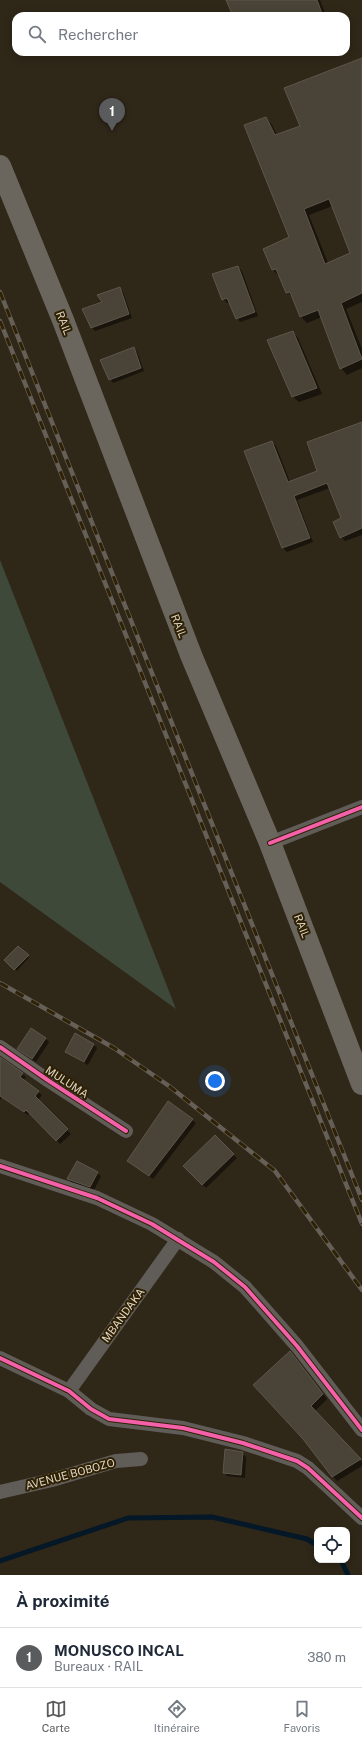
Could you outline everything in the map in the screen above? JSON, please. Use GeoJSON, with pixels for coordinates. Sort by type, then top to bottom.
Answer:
{"type":"FeatureCollection","features":[{"type":"Feature","properties":{"kind":"main road","name":"RAIL"},"geometry":{"type":"LineString","coordinates":[[0,166],[63,320],[190,655],[270,843],[358,1060],[362,1084]]}},
{"type":"Feature","properties":{"kind":"street"},"geometry":{"type":"LineString","coordinates":[[270,843],[362,806]]}},
{"type":"Feature","properties":{"kind":"street","name":"MULUMA"},"geometry":{"type":"LineString","coordinates":[[0,1047],[126,1131]]}},
{"type":"Feature","properties":{"kind":"street"},"geometry":{"type":"LineString","coordinates":[[0,1166],[97,1198],[152,1224],[214,1262],[245,1287],[297,1346],[362,1430]]}},
{"type":"Feature","properties":{"kind":"street","name":"MBANDAKA"},"geometry":{"type":"LineString","coordinates":[[69,1391],[178,1239]]}},
{"type":"Feature","properties":{"kind":"street"},"geometry":{"type":"LineString","coordinates":[[0,1358],[69,1391],[91,1409],[109,1419],[183,1428],[242,1443],[297,1461],[308,1468],[362,1518]]}},
{"type":"Feature","properties":{"kind":"street","name":"AVENUE BOBOZO"},"geometry":{"type":"LineString","coordinates":[[0,1492],[52,1480],[116,1461],[141,1459]]}},
{"type":"Feature","properties":{"kind":"green space"},"geometry":{"type":"Polygon","coordinates":[[[0,560],[176,1009],[0,882],[0,560]]]}},
{"type":"Feature","properties":{"kind":"building"},"geometry":{"type":"Polygon","coordinates":[[[226,0],[317,0],[322,12],[231,12],[226,0]]]}},
{"type":"Feature","properties":{"kind":"building"},"geometry":{"type":"Polygon","coordinates":[[[362,58],[362,293],[341,303],[362,359],[340,369],[318,310],[300,317],[290,292],[286,293],[276,269],[272,270],[263,249],[289,237],[244,125],[266,117],[275,135],[300,126],[284,88],[362,58]],[[329,199],[304,209],[325,264],[350,253],[329,199]]]}},
{"type":"Feature","properties":{"kind":"building"},"geometry":{"type":"Polygon","coordinates":[[[238,266],[255,312],[236,319],[227,298],[222,300],[212,274],[238,266]]]}},
{"type":"Feature","properties":{"kind":"building"},"geometry":{"type":"Polygon","coordinates":[[[120,287],[129,314],[91,328],[82,309],[102,302],[97,295],[120,287]]]}},
{"type":"Feature","properties":{"kind":"building"},"geometry":{"type":"Polygon","coordinates":[[[293,331],[317,388],[292,397],[267,340],[293,331]]]}},
{"type":"Feature","properties":{"kind":"building"},"geometry":{"type":"Polygon","coordinates":[[[134,347],[141,368],[109,380],[100,360],[134,347]]]}},
{"type":"Feature","properties":{"kind":"building"},"geometry":{"type":"Polygon","coordinates":[[[362,422],[362,528],[340,538],[333,522],[341,518],[327,483],[294,496],[310,538],[282,548],[244,451],[272,441],[288,482],[317,471],[307,442],[362,422]]]}},
{"type":"Feature","properties":{"kind":"building"},"geometry":{"type":"Polygon","coordinates":[[[18,946],[29,955],[14,970],[4,960],[18,946]]]}},
{"type":"Feature","properties":{"kind":"building"},"geometry":{"type":"Polygon","coordinates":[[[31,1028],[46,1038],[32,1059],[17,1049],[31,1028]]]}},
{"type":"Feature","properties":{"kind":"building"},"geometry":{"type":"Polygon","coordinates":[[[75,1033],[94,1044],[84,1062],[65,1052],[75,1033]]]}},
{"type":"Feature","properties":{"kind":"building"},"geometry":{"type":"Polygon","coordinates":[[[0,1057],[23,1073],[20,1077],[39,1091],[35,1096],[68,1129],[56,1141],[26,1110],[24,1112],[0,1096],[0,1057]]]}},
{"type":"Feature","properties":{"kind":"building"},"geometry":{"type":"Polygon","coordinates":[[[168,1101],[193,1119],[149,1176],[127,1161],[168,1101]]]}},
{"type":"Feature","properties":{"kind":"building"},"geometry":{"type":"Polygon","coordinates":[[[215,1135],[234,1154],[202,1185],[183,1166],[215,1135]]]}},
{"type":"Feature","properties":{"kind":"building"},"geometry":{"type":"Polygon","coordinates":[[[77,1161],[98,1172],[90,1187],[67,1179],[77,1161]]]}},
{"type":"Feature","properties":{"kind":"building"},"geometry":{"type":"Polygon","coordinates":[[[290,1351],[323,1394],[311,1406],[361,1459],[332,1477],[303,1439],[253,1385],[290,1351]]]}},
{"type":"Feature","properties":{"kind":"building"},"geometry":{"type":"Polygon","coordinates":[[[225,1449],[243,1452],[241,1475],[223,1473],[225,1449]]]}},
{"type":"Feature","properties":{"kind":"waterway"},"geometry":{"type":"LineString","coordinates":[[0,1561],[128,1518],[212,1517],[307,1539],[314,1543]]}},
{"type":"Feature","properties":{"kind":"waterway"},"geometry":{"type":"LineString","coordinates":[[342,1563],[348,1575]]}},
{"type":"Feature","properties":{"kind":"railway"},"geometry":{"type":"LineString","coordinates":[[0,292],[362,1200]]}},
{"type":"Feature","properties":{"kind":"railway"},"geometry":{"type":"LineString","coordinates":[[0,321],[362,1224]]}},
{"type":"Feature","properties":{"kind":"railway"},"geometry":{"type":"LineString","coordinates":[[0,983],[114,1048],[169,1086],[275,1171],[362,1290]]}},
{"type":"Feature","properties":{"kind":"cycle path"},"geometry":{"type":"LineString","coordinates":[[270,843],[362,807]]}},
{"type":"Feature","properties":{"kind":"cycle path"},"geometry":{"type":"LineString","coordinates":[[0,1047],[126,1131]]}},
{"type":"Feature","properties":{"kind":"cycle path"},"geometry":{"type":"LineString","coordinates":[[0,1166],[97,1198],[152,1224],[214,1262],[245,1287],[297,1346],[362,1430]]}},
{"type":"Feature","properties":{"kind":"cycle path"},"geometry":{"type":"LineString","coordinates":[[0,1358],[69,1391],[91,1409],[109,1419],[183,1428],[243,1443],[297,1461],[308,1468],[362,1518]]}},
{"type":"Feature","properties":{"kind":"place","name":"MONUSCO INCAL"},"geometry":{"type":"Point","coordinates":[112,131]}}]}
